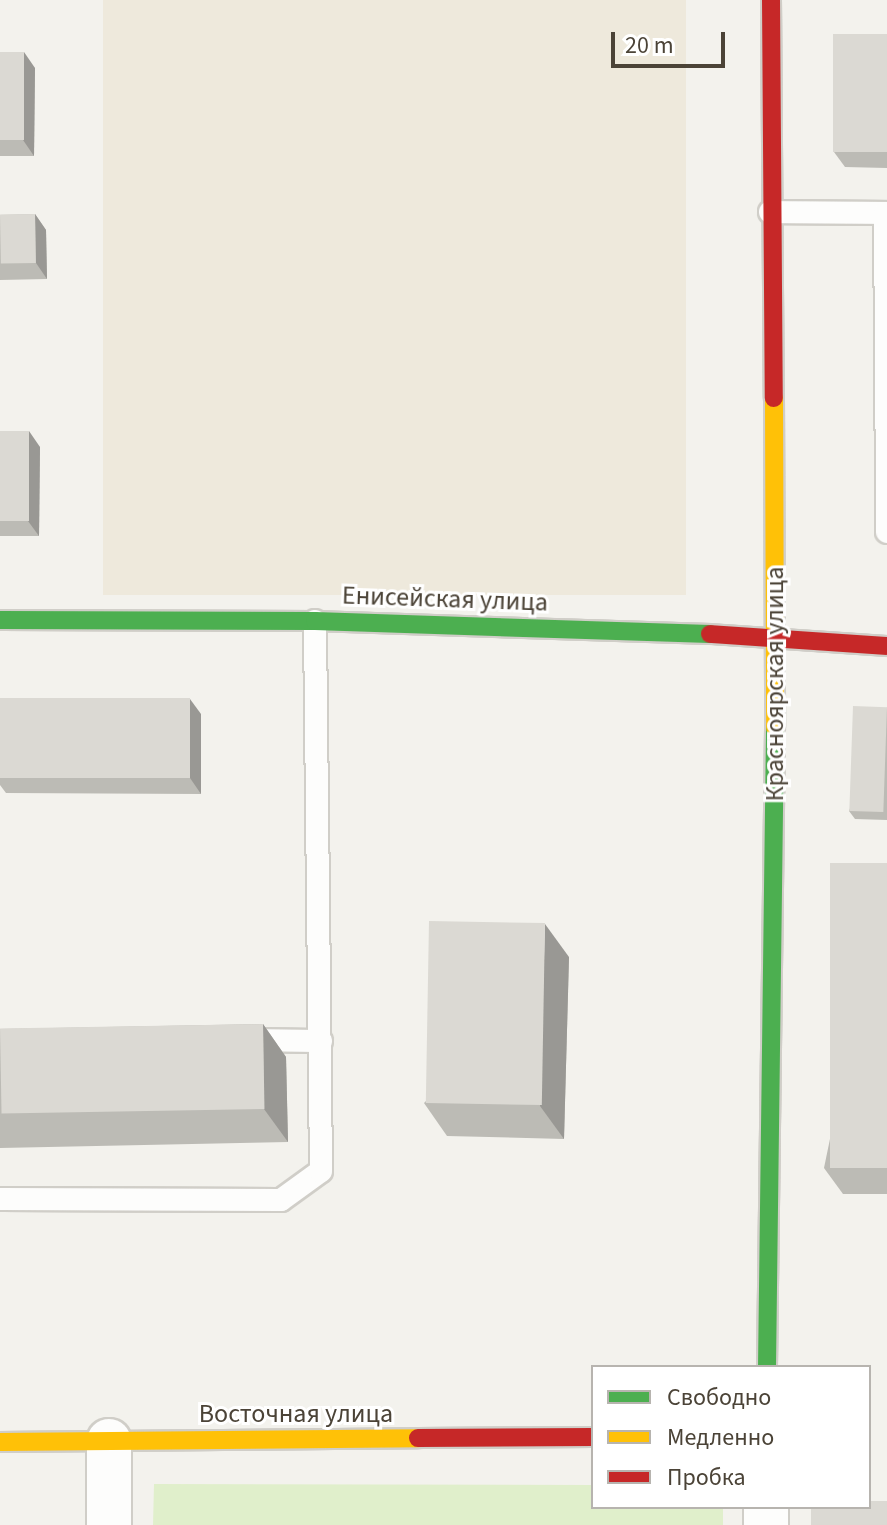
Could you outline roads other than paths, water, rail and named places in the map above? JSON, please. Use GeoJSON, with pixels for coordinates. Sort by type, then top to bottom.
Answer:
{"type":"FeatureCollection","features":[{"type":"Feature","properties":{"kind":"street","name":"Красноярская улица"},"geometry":{"type":"LineString","coordinates":[[767,1365],[776,636],[770,212],[771,0]]}},
{"type":"Feature","properties":{"kind":"street","name":"Енисейская улица"},"geometry":{"type":"LineString","coordinates":[[0,620],[315,621],[776,636],[887,646]]}},
{"type":"Feature","properties":{"kind":"street","name":"Восточная улица"},"geometry":{"type":"LineString","coordinates":[[0,1442],[591,1437]]}},
{"type":"Feature","properties":{"kind":"street"},"geometry":{"type":"LineString","coordinates":[[109,1441],[109,1525]]}},
{"type":"Feature","properties":{"kind":"lane"},"geometry":{"type":"LineString","coordinates":[[770,212],[886,213],[887,532]]}},
{"type":"Feature","properties":{"kind":"lane"},"geometry":{"type":"LineString","coordinates":[[0,1199],[281,1200],[321,1171],[315,621]]}},
{"type":"Feature","properties":{"kind":"lane"},"geometry":{"type":"LineString","coordinates":[[229,1040],[321,1041]]}}]}
